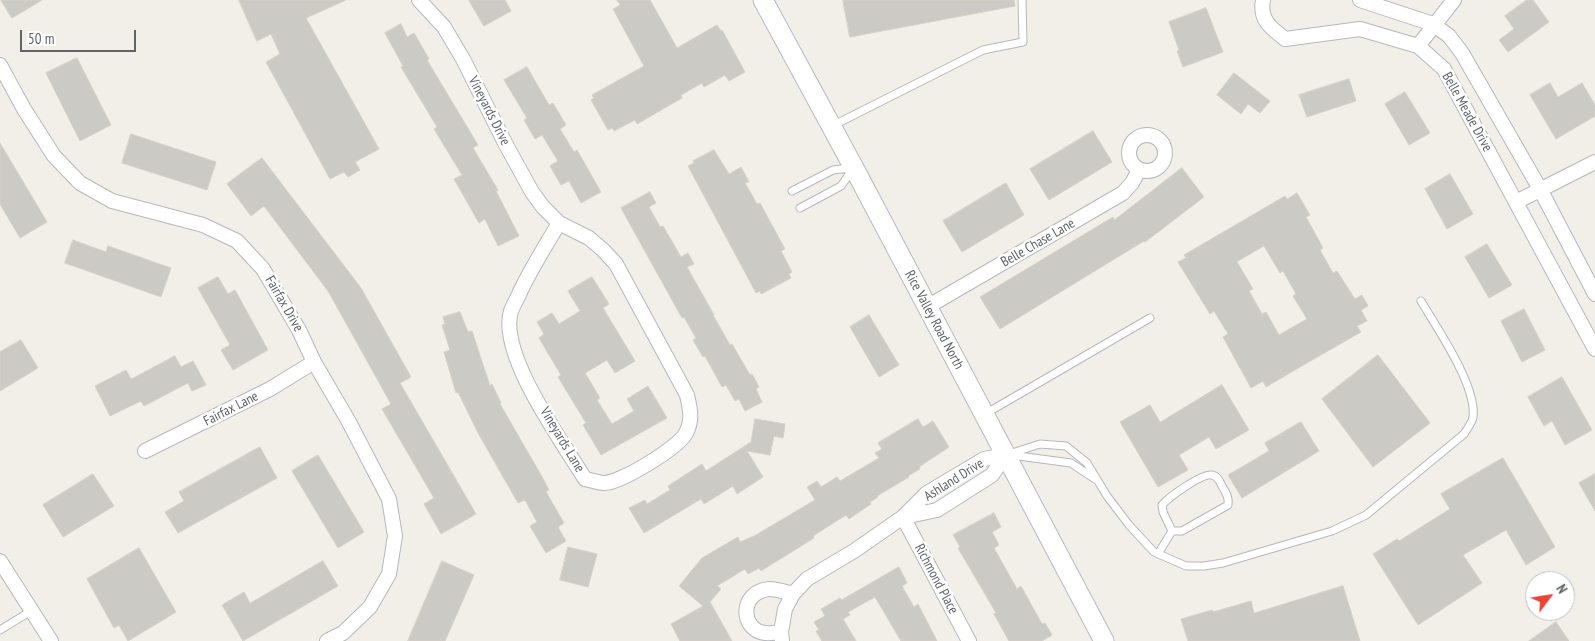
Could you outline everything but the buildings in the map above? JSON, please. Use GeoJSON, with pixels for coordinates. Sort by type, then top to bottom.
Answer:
{"type":"FeatureCollection","features":[{"type":"Feature","properties":{"kind":"street","name":"Vineyards Drive"},"geometry":{"type":"LineString","coordinates":[[419,0],[444,26],[532,192],[542,207],[559,223]]}},
{"type":"Feature","properties":{"kind":"street","name":"Rice Valley Road North"},"geometry":{"type":"LineString","coordinates":[[763,0],[1104,641]]}},
{"type":"Feature","properties":{"kind":"street","name":"Belle Meade Drive"},"geometry":{"type":"LineString","coordinates":[[1263,0],[1261,10],[1269,27],[1285,39],[1360,30],[1418,46],[1444,69],[1595,350]]}},
{"type":"Feature","properties":{"kind":"street","name":"Belle Meade Drive"},"geometry":{"type":"LineString","coordinates":[[1360,0],[1434,24],[1449,36],[1462,53],[1540,189],[1595,294]]}},
{"type":"Feature","properties":{"kind":"street"},"geometry":{"type":"LineString","coordinates":[[1418,46],[1454,0]]}},
{"type":"Feature","properties":{"kind":"street","name":"Fairfax Drive"},"geometry":{"type":"LineString","coordinates":[[0,65],[24,109],[54,156],[80,183],[112,201],[203,226],[237,241],[264,268],[389,498],[395,536],[389,574],[370,607],[343,633],[328,641]]}},
{"type":"Feature","properties":{"kind":"street"},"geometry":{"type":"LineString","coordinates":[[1516,202],[1595,162]]}},
{"type":"Feature","properties":{"kind":"street","name":"Belle Chase Lane"},"geometry":{"type":"LineString","coordinates":[[927,307],[1123,193],[1132,183],[1139,170]]}},
{"type":"Feature","properties":{"kind":"street","name":"Vineyards Lane"},"geometry":{"type":"LineString","coordinates":[[559,223],[588,238],[616,264],[687,395],[691,415],[686,434],[656,460],[624,478],[605,483],[585,479],[550,422],[519,365],[509,329],[511,311],[527,278],[559,223]]}},
{"type":"Feature","properties":{"kind":"street","name":"Fairfax Lane"},"geometry":{"type":"LineString","coordinates":[[145,451],[270,389],[314,362]]}},
{"type":"Feature","properties":{"kind":"street","name":"Ashland Drive"},"geometry":{"type":"LineString","coordinates":[[792,594],[768,589],[760,591],[747,603],[746,613],[749,622],[755,629],[782,637],[785,609],[792,594],[815,574],[854,551],[903,517],[928,493],[984,459],[1006,455]]}},
{"type":"Feature","properties":{"kind":"street","name":"Ashland Drive"},"geometry":{"type":"LineString","coordinates":[[903,517],[938,510],[992,475],[1006,455]]}},
{"type":"Feature","properties":{"kind":"street","name":"Richmond Place"},"geometry":{"type":"LineString","coordinates":[[903,517],[969,641]]}},
{"type":"Feature","properties":{"kind":"street"},"geometry":{"type":"LineString","coordinates":[[0,561],[51,641]]}},
{"type":"Feature","properties":{"kind":"lane"},"geometry":{"type":"LineString","coordinates":[[831,126],[983,50],[1023,42],[1022,0]]}},
{"type":"Feature","properties":{"kind":"lane"},"geometry":{"type":"LineString","coordinates":[[792,191],[833,170],[854,168]]}},
{"type":"Feature","properties":{"kind":"lane"},"geometry":{"type":"LineString","coordinates":[[800,208],[841,186],[854,168]]}},
{"type":"Feature","properties":{"kind":"lane"},"geometry":{"type":"LineString","coordinates":[[1006,455],[1040,444],[1066,446],[1087,463],[1097,481],[1129,525],[1154,552],[1186,566],[1223,563],[1332,531],[1366,514],[1464,434],[1472,418],[1472,399],[1466,382],[1421,301]]}},
{"type":"Feature","properties":{"kind":"lane"},"geometry":{"type":"LineString","coordinates":[[984,414],[1150,318]]}},
{"type":"Feature","properties":{"kind":"lane"},"geometry":{"type":"LineString","coordinates":[[1006,455],[1071,463],[1097,481]]}},
{"type":"Feature","properties":{"kind":"lane"},"geometry":{"type":"LineString","coordinates":[[1212,475],[1217,477],[1229,497],[1228,505],[1182,531],[1172,531],[1162,512],[1162,505],[1167,499],[1204,476],[1212,475]]}},
{"type":"Feature","properties":{"kind":"lane"},"geometry":{"type":"LineString","coordinates":[[1158,554],[1172,531]]}},
{"type":"Feature","properties":{"kind":"lane"},"geometry":{"type":"LineString","coordinates":[[0,630],[31,611]]}}]}
